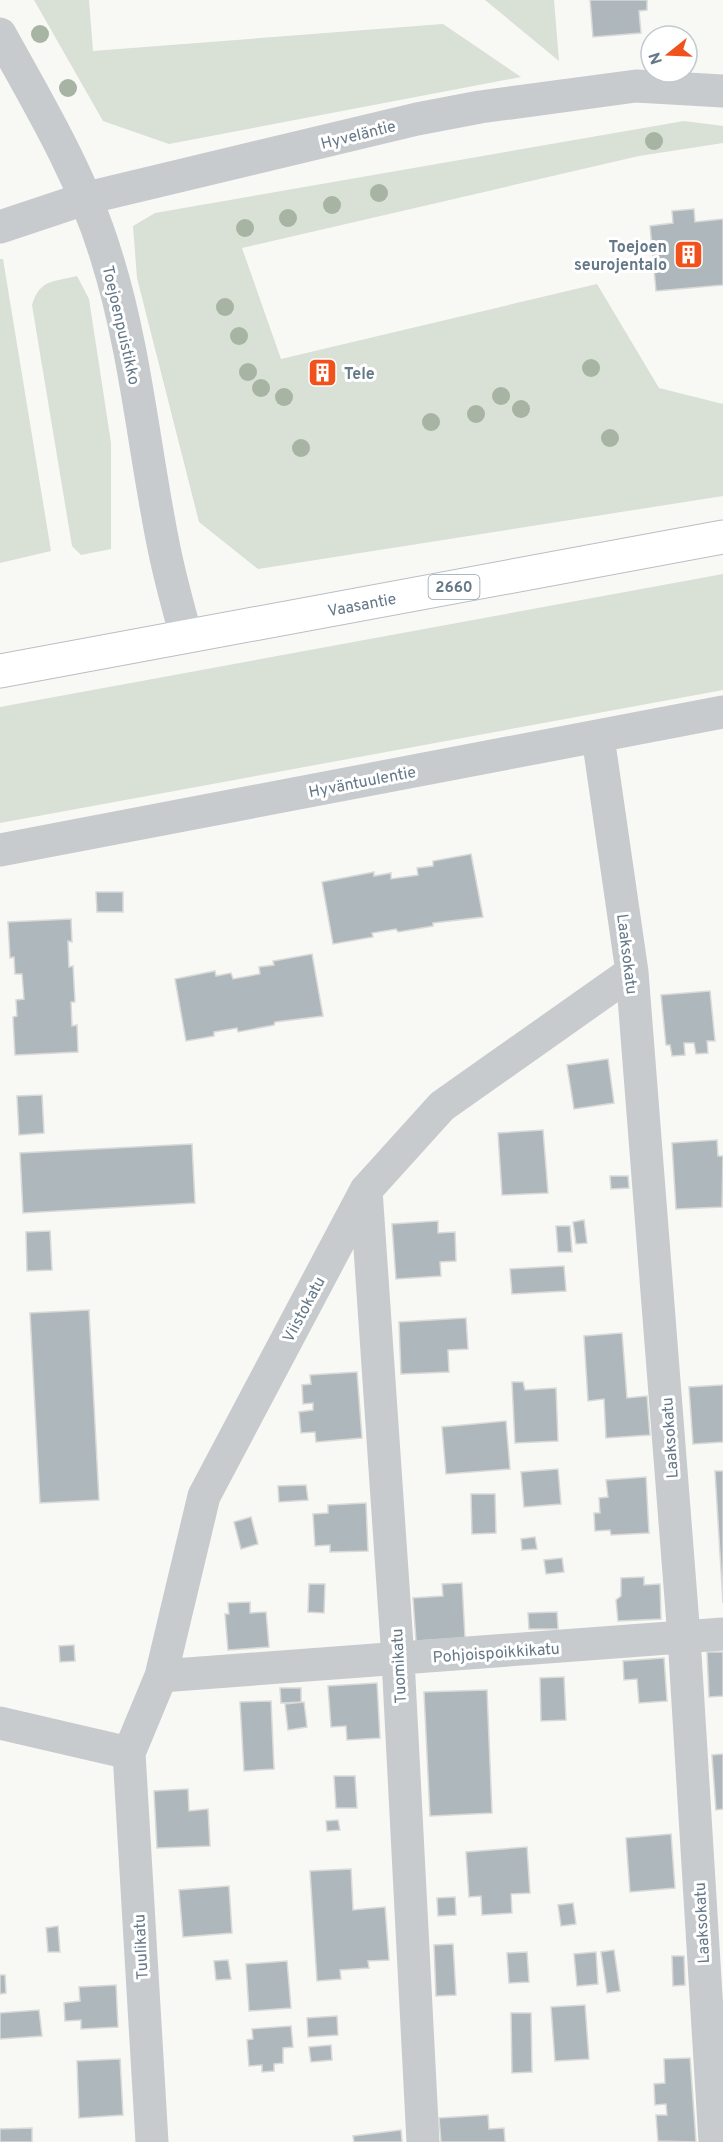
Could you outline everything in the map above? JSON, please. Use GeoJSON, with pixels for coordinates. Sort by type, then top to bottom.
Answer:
{"type":"FeatureCollection","features":[{"type":"Feature","properties":{"kind":"main road","name":"Vaasantie"},"geometry":{"type":"LineString","coordinates":[[0,671],[723,537]]}},
{"type":"Feature","properties":{"kind":"street","name":"Toejoenpuistikko"},"geometry":{"type":"LineString","coordinates":[[0,34],[87,198],[107,256],[126,336],[164,547],[186,636]]}},
{"type":"Feature","properties":{"kind":"street","name":"Hyveläntie"},"geometry":{"type":"LineString","coordinates":[[0,226],[87,198],[417,119],[480,107],[636,86],[723,91]]}},
{"type":"Feature","properties":{"kind":"street","name":"Hyväntuulentie"},"geometry":{"type":"LineString","coordinates":[[0,850],[723,712]]}},
{"type":"Feature","properties":{"kind":"street","name":"Laaksokatu"},"geometry":{"type":"LineString","coordinates":[[598,737],[632,972],[684,1637],[715,2142]]}},
{"type":"Feature","properties":{"kind":"street","name":"Viistokatu"},"geometry":{"type":"LineString","coordinates":[[129,1753],[161,1676],[204,1496],[366,1190],[442,1106],[632,972]]}},
{"type":"Feature","properties":{"kind":"street","name":"Tuomikatu"},"geometry":{"type":"LineString","coordinates":[[366,1190],[398,1659],[423,2142]]}},
{"type":"Feature","properties":{"kind":"street","name":"Pohjoispoikkikatu"},"geometry":{"type":"LineString","coordinates":[[161,1676],[723,1634]]}},
{"type":"Feature","properties":{"kind":"street"},"geometry":{"type":"LineString","coordinates":[[0,1723],[129,1753]]}},
{"type":"Feature","properties":{"kind":"street","name":"Tuulikatu"},"geometry":{"type":"LineString","coordinates":[[129,1753],[152,2142]]}},
{"type":"Feature","properties":{"kind":"shaded area"},"geometry":{"type":"Polygon","coordinates":[[[34,0],[89,0],[93,51],[443,24],[521,77],[169,144],[103,121],[34,0]]]}},
{"type":"Feature","properties":{"kind":"shaded area"},"geometry":{"type":"Polygon","coordinates":[[[485,0],[554,0],[559,61],[485,0]]]}},
{"type":"Feature","properties":{"kind":"shaded area"},"geometry":{"type":"Polygon","coordinates":[[[684,121],[723,126],[723,143],[639,156],[242,248],[281,359],[597,284],[659,388],[723,404],[723,496],[258,569],[199,522],[137,278],[133,226],[155,213],[684,121]]]}},
{"type":"Feature","properties":{"kind":"shaded area"},"geometry":{"type":"Polygon","coordinates":[[[0,259],[3,259],[51,551],[0,563],[0,259]]]}},
{"type":"Feature","properties":{"kind":"shaded area"},"geometry":{"type":"Polygon","coordinates":[[[77,276],[89,299],[111,443],[111,549],[81,555],[72,546],[32,305],[43,286],[77,276]]]}},
{"type":"Feature","properties":{"kind":"shaded area"},"geometry":{"type":"Polygon","coordinates":[[[723,574],[723,690],[0,823],[0,707],[723,574]]]}},
{"type":"Feature","properties":{"kind":"building"},"geometry":{"type":"Polygon","coordinates":[[[590,0],[647,0],[647,10],[639,11],[639,33],[593,37],[590,0]]]}},
{"type":"Feature","properties":{"kind":"building","name":"Toejoen seurojentalo"},"geometry":{"type":"Polygon","coordinates":[[[694,209],[695,222],[723,219],[723,285],[656,291],[650,226],[673,223],[672,211],[694,209]]]}},
{"type":"Feature","properties":{"kind":"building"},"geometry":{"type":"Polygon","coordinates":[[[471,854],[483,917],[433,923],[433,926],[398,932],[396,929],[372,933],[373,937],[333,944],[322,882],[374,872],[374,876],[391,873],[391,879],[418,875],[417,868],[433,866],[433,861],[471,854]]]}},
{"type":"Feature","properties":{"kind":"building"},"geometry":{"type":"Polygon","coordinates":[[[96,892],[123,892],[123,912],[97,912],[96,892]]]}},
{"type":"Feature","properties":{"kind":"building"},"geometry":{"type":"Polygon","coordinates":[[[71,919],[72,942],[68,941],[69,967],[73,966],[75,1002],[71,1002],[72,1026],[77,1025],[78,1052],[15,1055],[13,1017],[17,1016],[16,1000],[24,999],[22,974],[15,974],[14,957],[10,958],[8,922],[71,919]]]}},
{"type":"Feature","properties":{"kind":"building"},"geometry":{"type":"Polygon","coordinates":[[[312,954],[323,1016],[275,1022],[274,1025],[238,1032],[237,1028],[214,1032],[214,1036],[186,1041],[175,979],[215,971],[216,976],[231,973],[233,979],[260,974],[259,967],[274,965],[273,961],[312,954]]]}},
{"type":"Feature","properties":{"kind":"building"},"geometry":{"type":"Polygon","coordinates":[[[710,991],[715,1041],[707,1041],[708,1053],[696,1054],[694,1043],[684,1043],[685,1055],[672,1056],[670,1045],[666,1045],[661,995],[710,991]]]}},
{"type":"Feature","properties":{"kind":"building"},"geometry":{"type":"Polygon","coordinates":[[[608,1059],[614,1103],[574,1109],[567,1065],[608,1059]]]}},
{"type":"Feature","properties":{"kind":"building"},"geometry":{"type":"Polygon","coordinates":[[[42,1095],[44,1133],[19,1135],[17,1096],[42,1095]]]}},
{"type":"Feature","properties":{"kind":"building"},"geometry":{"type":"Polygon","coordinates":[[[543,1130],[548,1193],[502,1195],[498,1133],[543,1130]]]}},
{"type":"Feature","properties":{"kind":"building"},"geometry":{"type":"Polygon","coordinates":[[[717,1140],[718,1156],[723,1156],[722,1207],[676,1209],[672,1143],[717,1140]]]}},
{"type":"Feature","properties":{"kind":"building"},"geometry":{"type":"Polygon","coordinates":[[[192,1144],[195,1203],[23,1213],[20,1153],[192,1144]]]}},
{"type":"Feature","properties":{"kind":"building"},"geometry":{"type":"Polygon","coordinates":[[[610,1176],[628,1176],[629,1188],[611,1189],[610,1176]]]}},
{"type":"Feature","properties":{"kind":"building"},"geometry":{"type":"Polygon","coordinates":[[[584,1220],[587,1243],[576,1244],[573,1222],[584,1220]]]}},
{"type":"Feature","properties":{"kind":"building"},"geometry":{"type":"Polygon","coordinates":[[[438,1221],[438,1233],[455,1232],[456,1261],[440,1262],[441,1276],[396,1279],[392,1224],[438,1221]]]}},
{"type":"Feature","properties":{"kind":"building"},"geometry":{"type":"Polygon","coordinates":[[[556,1226],[570,1226],[572,1252],[558,1252],[556,1226]]]}},
{"type":"Feature","properties":{"kind":"building"},"geometry":{"type":"Polygon","coordinates":[[[50,1231],[52,1270],[27,1271],[26,1232],[50,1231]]]}},
{"type":"Feature","properties":{"kind":"building"},"geometry":{"type":"Polygon","coordinates":[[[564,1266],[566,1291],[512,1294],[510,1269],[564,1266]]]}},
{"type":"Feature","properties":{"kind":"building"},"geometry":{"type":"Polygon","coordinates":[[[89,1310],[99,1500],[40,1503],[30,1313],[89,1310]]]}},
{"type":"Feature","properties":{"kind":"building"},"geometry":{"type":"Polygon","coordinates":[[[466,1318],[468,1349],[448,1350],[449,1372],[401,1374],[399,1322],[466,1318]]]}},
{"type":"Feature","properties":{"kind":"building"},"geometry":{"type":"Polygon","coordinates":[[[622,1333],[627,1398],[647,1396],[650,1435],[606,1438],[604,1399],[588,1401],[584,1336],[622,1333]]]}},
{"type":"Feature","properties":{"kind":"building"},"geometry":{"type":"Polygon","coordinates":[[[357,1372],[362,1438],[316,1442],[315,1432],[301,1433],[299,1412],[313,1410],[313,1403],[303,1404],[302,1385],[311,1384],[310,1375],[357,1372]]]}},
{"type":"Feature","properties":{"kind":"building"},"geometry":{"type":"Polygon","coordinates":[[[512,1382],[523,1382],[525,1390],[556,1388],[558,1441],[515,1443],[512,1382]]]}},
{"type":"Feature","properties":{"kind":"building"},"geometry":{"type":"Polygon","coordinates":[[[723,1385],[723,1442],[693,1444],[689,1387],[723,1385]]]}},
{"type":"Feature","properties":{"kind":"building"},"geometry":{"type":"Polygon","coordinates":[[[506,1421],[510,1469],[446,1474],[442,1427],[506,1421]]]}},
{"type":"Feature","properties":{"kind":"building"},"geometry":{"type":"Polygon","coordinates":[[[558,1469],[561,1504],[524,1507],[521,1472],[558,1469]]]}},
{"type":"Feature","properties":{"kind":"building"},"geometry":{"type":"Polygon","coordinates":[[[715,1471],[723,1471],[723,1603],[715,1471]]]}},
{"type":"Feature","properties":{"kind":"building"},"geometry":{"type":"Polygon","coordinates":[[[646,1477],[649,1533],[611,1535],[610,1530],[595,1531],[594,1513],[600,1513],[599,1498],[608,1497],[606,1480],[646,1477]]]}},
{"type":"Feature","properties":{"kind":"building"},"geometry":{"type":"Polygon","coordinates":[[[306,1485],[308,1500],[279,1502],[278,1486],[306,1485]]]}},
{"type":"Feature","properties":{"kind":"building"},"geometry":{"type":"Polygon","coordinates":[[[471,1494],[495,1494],[496,1533],[472,1534],[471,1494]]]}},
{"type":"Feature","properties":{"kind":"building"},"geometry":{"type":"Polygon","coordinates":[[[366,1503],[368,1551],[330,1552],[330,1545],[315,1546],[313,1514],[328,1513],[328,1505],[366,1503]]]}},
{"type":"Feature","properties":{"kind":"building"},"geometry":{"type":"Polygon","coordinates":[[[251,1517],[258,1544],[241,1549],[234,1522],[251,1517]]]}},
{"type":"Feature","properties":{"kind":"building"},"geometry":{"type":"Polygon","coordinates":[[[535,1537],[537,1549],[522,1550],[521,1539],[535,1537]]]}},
{"type":"Feature","properties":{"kind":"building"},"geometry":{"type":"Polygon","coordinates":[[[562,1558],[564,1572],[546,1574],[544,1560],[562,1558]]]}},
{"type":"Feature","properties":{"kind":"building"},"geometry":{"type":"Polygon","coordinates":[[[644,1577],[644,1585],[660,1584],[661,1619],[618,1621],[616,1600],[621,1596],[621,1578],[644,1577]]]}},
{"type":"Feature","properties":{"kind":"building"},"geometry":{"type":"Polygon","coordinates":[[[462,1583],[465,1638],[416,1641],[413,1598],[443,1596],[442,1584],[462,1583]]]}},
{"type":"Feature","properties":{"kind":"building"},"geometry":{"type":"Polygon","coordinates":[[[309,1584],[325,1584],[324,1613],[308,1612],[309,1584]]]}},
{"type":"Feature","properties":{"kind":"building"},"geometry":{"type":"Polygon","coordinates":[[[250,1602],[250,1613],[266,1612],[269,1647],[228,1650],[225,1614],[229,1614],[228,1603],[250,1602]]]}},
{"type":"Feature","properties":{"kind":"building"},"geometry":{"type":"Polygon","coordinates":[[[557,1612],[558,1629],[529,1629],[528,1613],[557,1612]]]}},
{"type":"Feature","properties":{"kind":"building"},"geometry":{"type":"Polygon","coordinates":[[[74,1645],[75,1661],[60,1662],[59,1646],[74,1645]]]}},
{"type":"Feature","properties":{"kind":"building"},"geometry":{"type":"Polygon","coordinates":[[[707,1652],[723,1652],[723,1696],[709,1697],[707,1652]]]}},
{"type":"Feature","properties":{"kind":"building"},"geometry":{"type":"Polygon","coordinates":[[[664,1658],[667,1701],[639,1703],[637,1679],[624,1680],[623,1661],[664,1658]]]}},
{"type":"Feature","properties":{"kind":"building"},"geometry":{"type":"Polygon","coordinates":[[[564,1677],[566,1720],[541,1721],[540,1678],[564,1677]]]}},
{"type":"Feature","properties":{"kind":"building"},"geometry":{"type":"Polygon","coordinates":[[[377,1683],[380,1738],[347,1740],[346,1726],[331,1727],[328,1686],[377,1683]]]}},
{"type":"Feature","properties":{"kind":"building"},"geometry":{"type":"Polygon","coordinates":[[[280,1688],[301,1688],[301,1702],[281,1703],[280,1688]]]}},
{"type":"Feature","properties":{"kind":"building"},"geometry":{"type":"Polygon","coordinates":[[[487,1690],[492,1813],[430,1816],[424,1692],[487,1690]]]}},
{"type":"Feature","properties":{"kind":"building"},"geometry":{"type":"Polygon","coordinates":[[[271,1701],[274,1769],[244,1771],[240,1702],[271,1701]]]}},
{"type":"Feature","properties":{"kind":"building"},"geometry":{"type":"Polygon","coordinates":[[[304,1702],[307,1727],[288,1730],[285,1704],[304,1702]]]}},
{"type":"Feature","properties":{"kind":"building"},"geometry":{"type":"Polygon","coordinates":[[[723,1754],[723,1809],[716,1810],[712,1755],[723,1754]]]}},
{"type":"Feature","properties":{"kind":"building"},"geometry":{"type":"Polygon","coordinates":[[[334,1776],[355,1776],[357,1808],[336,1808],[334,1776]]]}},
{"type":"Feature","properties":{"kind":"building"},"geometry":{"type":"Polygon","coordinates":[[[188,1789],[189,1811],[208,1809],[210,1846],[157,1848],[154,1791],[188,1789]]]}},
{"type":"Feature","properties":{"kind":"building"},"geometry":{"type":"Polygon","coordinates":[[[338,1820],[340,1830],[327,1831],[326,1821],[338,1820]]]}},
{"type":"Feature","properties":{"kind":"building"},"geometry":{"type":"Polygon","coordinates":[[[671,1834],[675,1888],[630,1892],[626,1838],[671,1834]]]}},
{"type":"Feature","properties":{"kind":"building"},"geometry":{"type":"Polygon","coordinates":[[[527,1847],[530,1893],[511,1894],[512,1913],[482,1915],[481,1896],[469,1897],[466,1852],[527,1847]]]}},
{"type":"Feature","properties":{"kind":"building"},"geometry":{"type":"Polygon","coordinates":[[[351,1869],[353,1910],[385,1907],[389,1960],[368,1961],[369,1968],[340,1970],[341,1979],[317,1981],[310,1871],[351,1869]]]}},
{"type":"Feature","properties":{"kind":"building"},"geometry":{"type":"Polygon","coordinates":[[[229,1886],[232,1933],[183,1937],[179,1890],[229,1886]]]}},
{"type":"Feature","properties":{"kind":"building"},"geometry":{"type":"Polygon","coordinates":[[[455,1897],[456,1915],[438,1916],[437,1898],[455,1897]]]}},
{"type":"Feature","properties":{"kind":"building"},"geometry":{"type":"Polygon","coordinates":[[[573,1903],[576,1924],[561,1926],[558,1905],[573,1903]]]}},
{"type":"Feature","properties":{"kind":"building"},"geometry":{"type":"Polygon","coordinates":[[[58,1926],[60,1952],[48,1952],[46,1928],[58,1926]]]}},
{"type":"Feature","properties":{"kind":"building"},"geometry":{"type":"Polygon","coordinates":[[[453,1944],[456,1995],[436,1996],[434,1945],[453,1944]]]}},
{"type":"Feature","properties":{"kind":"building"},"geometry":{"type":"Polygon","coordinates":[[[614,1950],[620,1991],[607,1993],[601,1952],[614,1950]]]}},
{"type":"Feature","properties":{"kind":"building"},"geometry":{"type":"Polygon","coordinates":[[[527,1952],[529,1982],[509,1983],[507,1953],[527,1952]]]}},
{"type":"Feature","properties":{"kind":"building"},"geometry":{"type":"Polygon","coordinates":[[[596,1952],[598,1984],[577,1986],[574,1954],[596,1952]]]}},
{"type":"Feature","properties":{"kind":"building"},"geometry":{"type":"Polygon","coordinates":[[[672,1956],[684,1956],[685,1985],[673,1986],[672,1956]]]}},
{"type":"Feature","properties":{"kind":"building"},"geometry":{"type":"Polygon","coordinates":[[[228,1960],[231,1979],[216,1980],[214,1961],[228,1960]]]}},
{"type":"Feature","properties":{"kind":"building"},"geometry":{"type":"Polygon","coordinates":[[[287,1961],[291,2008],[249,2011],[246,1964],[287,1961]]]}},
{"type":"Feature","properties":{"kind":"building"},"geometry":{"type":"Polygon","coordinates":[[[0,1975],[5,1975],[6,1993],[0,1994],[0,1975]]]}},
{"type":"Feature","properties":{"kind":"building"},"geometry":{"type":"Polygon","coordinates":[[[116,1985],[118,2027],[81,2029],[81,2020],[65,2021],[64,2003],[80,2001],[79,1987],[116,1985]]]}},
{"type":"Feature","properties":{"kind":"building"},"geometry":{"type":"Polygon","coordinates":[[[585,2005],[589,2059],[555,2061],[551,2007],[585,2005]]]}},
{"type":"Feature","properties":{"kind":"building"},"geometry":{"type":"Polygon","coordinates":[[[39,2010],[42,2036],[0,2039],[0,2013],[39,2010]]]}},
{"type":"Feature","properties":{"kind":"building"},"geometry":{"type":"Polygon","coordinates":[[[511,2013],[531,2013],[532,2072],[512,2073],[511,2013]]]}},
{"type":"Feature","properties":{"kind":"building"},"geometry":{"type":"Polygon","coordinates":[[[337,2016],[338,2035],[308,2037],[307,2018],[337,2016]]]}},
{"type":"Feature","properties":{"kind":"building"},"geometry":{"type":"Polygon","coordinates":[[[291,2026],[293,2047],[283,2048],[283,2063],[274,2064],[274,2071],[262,2072],[262,2065],[249,2066],[247,2040],[253,2039],[252,2029],[291,2026]]]}},
{"type":"Feature","properties":{"kind":"building"},"geometry":{"type":"Polygon","coordinates":[[[331,2045],[332,2060],[311,2062],[309,2047],[331,2045]]]}},
{"type":"Feature","properties":{"kind":"building"},"geometry":{"type":"Polygon","coordinates":[[[690,2058],[696,2142],[658,2141],[656,2115],[667,2115],[666,2104],[655,2105],[654,2084],[665,2083],[664,2059],[690,2058]]]}},
{"type":"Feature","properties":{"kind":"building"},"geometry":{"type":"Polygon","coordinates":[[[120,2059],[123,2115],[79,2118],[77,2061],[120,2059]]]}},
{"type":"Feature","properties":{"kind":"building"},"geometry":{"type":"Polygon","coordinates":[[[488,2115],[489,2129],[504,2128],[505,2142],[441,2142],[439,2118],[488,2115]]]}},
{"type":"Feature","properties":{"kind":"building"},"geometry":{"type":"Polygon","coordinates":[[[32,2128],[32,2142],[0,2142],[0,2129],[32,2128]]]}},
{"type":"Feature","properties":{"kind":"building"},"geometry":{"type":"Polygon","coordinates":[[[401,2130],[402,2142],[354,2142],[353,2136],[401,2130]]]}},
{"type":"Feature","properties":{"kind":"place","name":"Toejoen seurojentalo"},"geometry":{"type":"Point","coordinates":[688,255]}},
{"type":"Feature","properties":{"kind":"place","name":"Tele"},"geometry":{"type":"Point","coordinates":[323,373]}}]}
